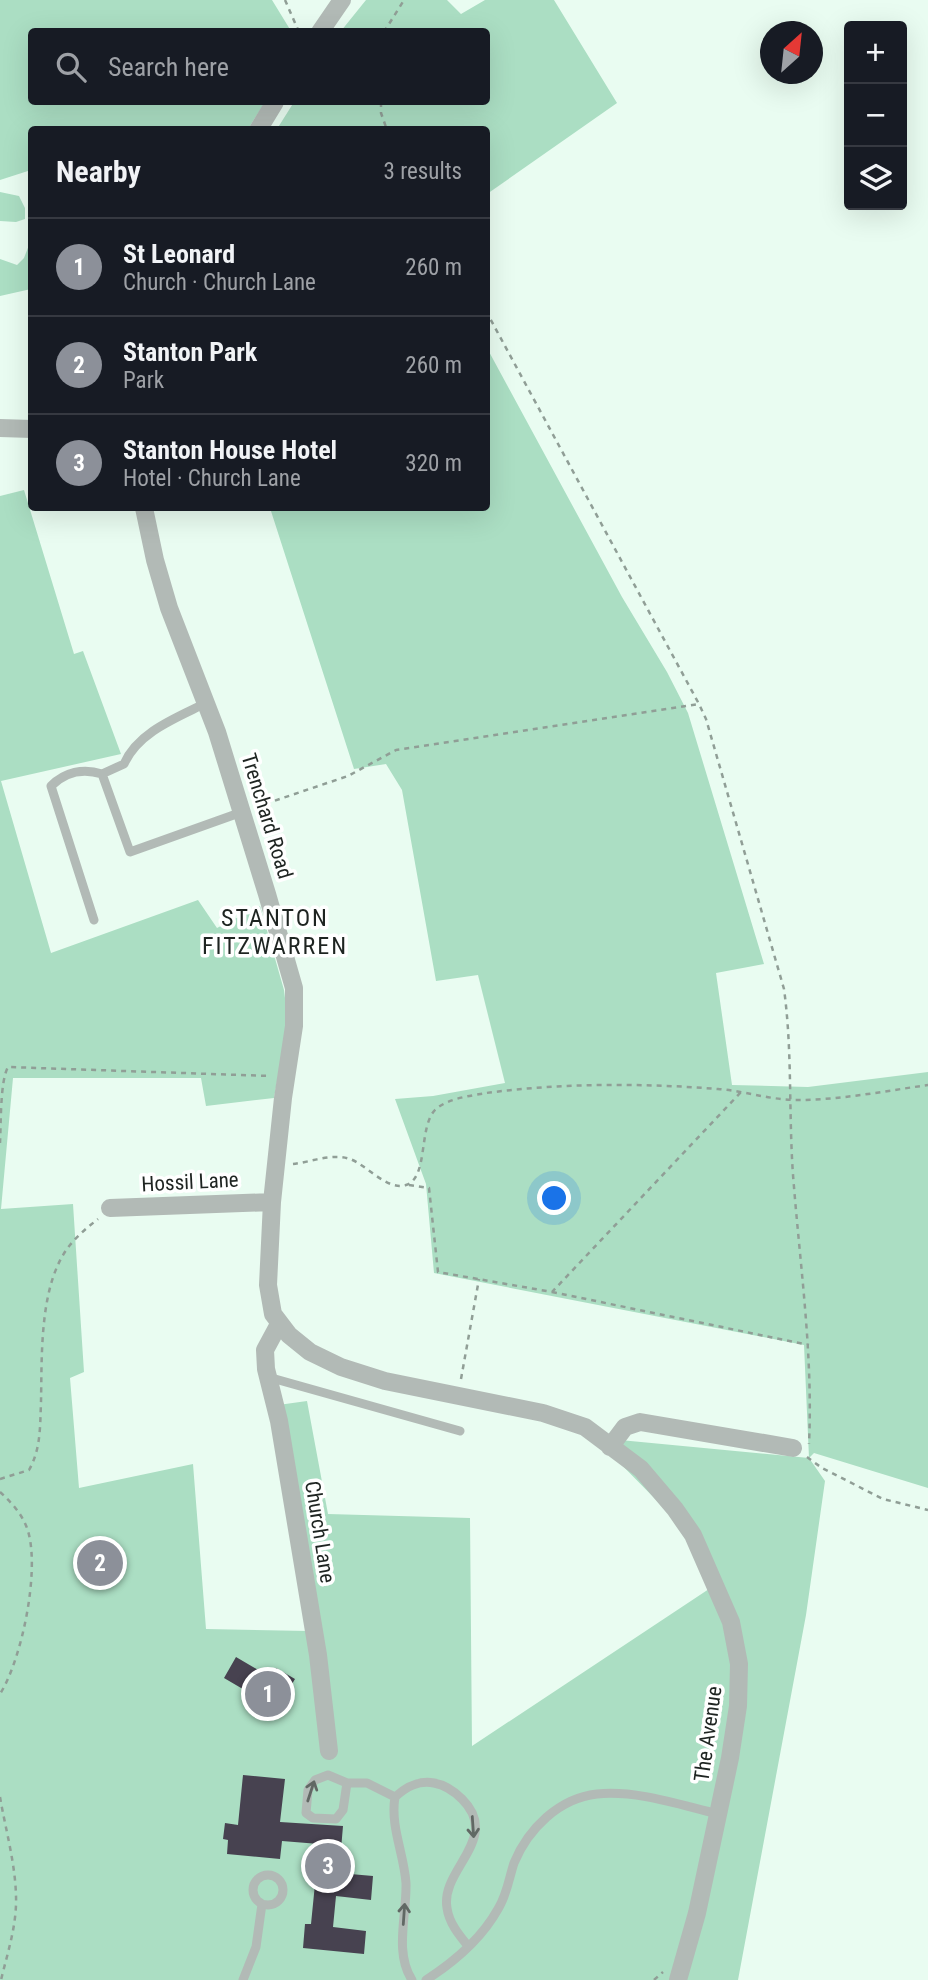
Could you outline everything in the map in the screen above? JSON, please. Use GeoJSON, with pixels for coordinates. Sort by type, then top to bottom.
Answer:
{"type":"FeatureCollection","features":[{"type":"Feature","properties":{"kind":"street"},"geometry":{"type":"LineString","coordinates":[[323,28],[342,0]]}},
{"type":"Feature","properties":{"kind":"street"},"geometry":{"type":"LineString","coordinates":[[260,126],[273,105]]}},
{"type":"Feature","properties":{"kind":"street"},"geometry":{"type":"LineString","coordinates":[[0,428],[28,429]]}},
{"type":"Feature","properties":{"kind":"street","name":"Trenchard Road"},"geometry":{"type":"LineString","coordinates":[[145,511],[169,608],[206,703],[242,812],[294,988],[294,1026],[272,1202],[268,1285],[276,1319]]}},
{"type":"Feature","properties":{"kind":"street","name":"Hossil Lane"},"geometry":{"type":"LineString","coordinates":[[110,1208],[272,1202]]}},
{"type":"Feature","properties":{"kind":"street","name":"Church Lane"},"geometry":{"type":"LineString","coordinates":[[276,1319],[265,1350],[268,1377],[279,1421],[312,1619],[329,1751]]}},
{"type":"Feature","properties":{"kind":"street","name":"The Avenue"},"geometry":{"type":"LineString","coordinates":[[276,1319],[310,1352],[341,1367],[385,1381],[543,1413],[585,1427],[641,1469],[675,1508],[693,1535],[731,1622],[739,1664],[738,1706],[730,1758],[697,1913],[678,1980]]}},
{"type":"Feature","properties":{"kind":"street"},"geometry":{"type":"LineString","coordinates":[[610,1447],[625,1427],[640,1422],[793,1448]]}},
{"type":"Feature","properties":{"kind":"lane"},"geometry":{"type":"LineString","coordinates":[[94,920],[51,786],[60,777],[81,771],[102,775],[124,764],[136,744],[164,724],[206,703]]}},
{"type":"Feature","properties":{"kind":"lane"},"geometry":{"type":"LineString","coordinates":[[102,775],[130,852],[242,812]]}},
{"type":"Feature","properties":{"kind":"lane"},"geometry":{"type":"LineString","coordinates":[[268,1377],[460,1431]]}},
{"type":"Feature","properties":{"kind":"lane"},"geometry":{"type":"LineString","coordinates":[[347,1783],[343,1810],[335,1819],[313,1818],[306,1813],[308,1790],[315,1780],[328,1775],[347,1783],[367,1783],[395,1797]]}},
{"type":"Feature","properties":{"kind":"lane"},"geometry":{"type":"LineString","coordinates":[[412,1980],[404,1968],[406,1885],[402,1851],[392,1813],[395,1797],[409,1785],[432,1783],[454,1791],[471,1808],[475,1830],[472,1847],[451,1882],[446,1907],[454,1928],[468,1946]]}},
{"type":"Feature","properties":{"kind":"lane"},"geometry":{"type":"LineString","coordinates":[[426,1980],[468,1946],[489,1924],[500,1907],[524,1842],[544,1820],[568,1802],[582,1796],[619,1794],[650,1798],[718,1814]]}},
{"type":"Feature","properties":{"kind":"lane"},"geometry":{"type":"LineString","coordinates":[[243,1980],[256,1947],[262,1904]]}},
{"type":"Feature","properties":{"kind":"path"},"geometry":{"type":"LineString","coordinates":[[285,0],[297,28]]}},
{"type":"Feature","properties":{"kind":"path"},"geometry":{"type":"LineString","coordinates":[[386,28],[404,0]]}},
{"type":"Feature","properties":{"kind":"path"},"geometry":{"type":"LineString","coordinates":[[380,105],[386,126]]}},
{"type":"Feature","properties":{"kind":"path"},"geometry":{"type":"LineString","coordinates":[[490,318],[706,719],[784,989],[790,1044],[793,1185],[809,1345],[809,1458]]}},
{"type":"Feature","properties":{"kind":"path"},"geometry":{"type":"LineString","coordinates":[[242,812],[338,780],[396,750],[699,704]]}},
{"type":"Feature","properties":{"kind":"path"},"geometry":{"type":"LineString","coordinates":[[0,1143],[5,1070],[8,1067],[286,1078]]}},
{"type":"Feature","properties":{"kind":"path"},"geometry":{"type":"LineString","coordinates":[[407,1184],[418,1173],[431,1114],[441,1105],[456,1099],[519,1090],[635,1085],[742,1091],[790,1100],[928,1085]]}},
{"type":"Feature","properties":{"kind":"path"},"geometry":{"type":"LineString","coordinates":[[552,1292],[742,1091]]}},
{"type":"Feature","properties":{"kind":"path"},"geometry":{"type":"LineString","coordinates":[[275,1166],[347,1158],[395,1185],[429,1188],[438,1272],[552,1292],[809,1345]]}},
{"type":"Feature","properties":{"kind":"path"},"geometry":{"type":"LineString","coordinates":[[0,1479],[29,1470],[37,1456],[43,1327],[55,1270],[70,1245],[110,1208]]}},
{"type":"Feature","properties":{"kind":"path"},"geometry":{"type":"LineString","coordinates":[[459,1395],[479,1279]]}},
{"type":"Feature","properties":{"kind":"path"},"geometry":{"type":"LineString","coordinates":[[793,1448],[822,1468],[883,1499],[928,1510]]}},
{"type":"Feature","properties":{"kind":"path"},"geometry":{"type":"LineString","coordinates":[[0,1492],[15,1506],[28,1528],[32,1549],[28,1605],[11,1670],[0,1694]]}},
{"type":"Feature","properties":{"kind":"path"},"geometry":{"type":"LineString","coordinates":[[0,1797],[16,1903],[14,1927],[1,1980]]}},
{"type":"Feature","properties":{"kind":"green space"},"geometry":{"type":"Polygon","coordinates":[[[0,0],[272,0],[289,28],[28,28],[28,105],[263,105],[250,126],[28,126],[28,171],[0,180],[0,0]]]}},
{"type":"Feature","properties":{"kind":"green space"},"geometry":{"type":"Polygon","coordinates":[[[366,0],[447,0],[461,14],[485,0],[554,0],[617,103],[490,192],[490,126],[279,126],[292,105],[490,105],[490,28],[343,28],[366,0]]]}},
{"type":"Feature","properties":{"kind":"green space"},"geometry":{"type":"Polygon","coordinates":[[[0,192],[19,196],[25,208],[25,219],[16,222],[0,221],[0,192]]]}},
{"type":"Feature","properties":{"kind":"green space"},"geometry":{"type":"Polygon","coordinates":[[[28,248],[28,290],[0,296],[0,259],[17,265],[24,258],[28,248]]]}},
{"type":"Feature","properties":{"kind":"green space"},"geometry":{"type":"Polygon","coordinates":[[[490,354],[688,713],[764,964],[716,973],[732,1085],[808,1087],[928,1072],[928,1488],[814,1453],[809,1458],[804,1345],[434,1273],[426,1184],[395,1099],[433,1096],[505,1083],[478,975],[436,981],[402,790],[386,764],[354,769],[271,511],[490,511],[490,354]]]}},
{"type":"Feature","properties":{"kind":"green space"},"geometry":{"type":"Polygon","coordinates":[[[24,490],[28,511],[30,511],[74,654],[83,651],[121,754],[1,781],[51,953],[198,900],[217,928],[260,906],[284,990],[288,1022],[274,1098],[206,1106],[201,1078],[13,1078],[1,1209],[73,1204],[84,1372],[70,1378],[79,1488],[193,1464],[206,1629],[308,1631],[271,1406],[307,1401],[328,1514],[470,1518],[472,1746],[712,1587],[692,1547],[669,1513],[609,1452],[620,1440],[809,1458],[825,1481],[806,1615],[738,1980],[0,1980],[0,496],[24,490]]]}},
{"type":"Feature","properties":{"kind":"building"},"geometry":{"type":"Polygon","coordinates":[[[236,1657],[270,1677],[276,1668],[295,1679],[277,1709],[224,1678],[236,1657]]]}},
{"type":"Feature","properties":{"kind":"building"},"geometry":{"type":"Polygon","coordinates":[[[243,1775],[285,1779],[280,1822],[343,1826],[339,1873],[373,1876],[371,1900],[336,1896],[333,1927],[366,1931],[364,1954],[303,1948],[305,1924],[311,1924],[319,1844],[282,1841],[280,1859],[227,1854],[228,1840],[223,1839],[225,1823],[238,1825],[243,1775]]]}},
{"type":"Feature","properties":{"kind":"place","name":"Stanton Park"},"geometry":{"type":"Point","coordinates":[100,1563]}},
{"type":"Feature","properties":{"kind":"place","name":"St Leonard"},"geometry":{"type":"Point","coordinates":[268,1694]}},
{"type":"Feature","properties":{"kind":"place","name":"Stanton House Hotel"},"geometry":{"type":"Point","coordinates":[328,1866]}},
{"type":"Feature","properties":{"kind":"district","name":"STANTON FITZWARREN"},"geometry":{"type":"Point","coordinates":[275,932]}}]}
